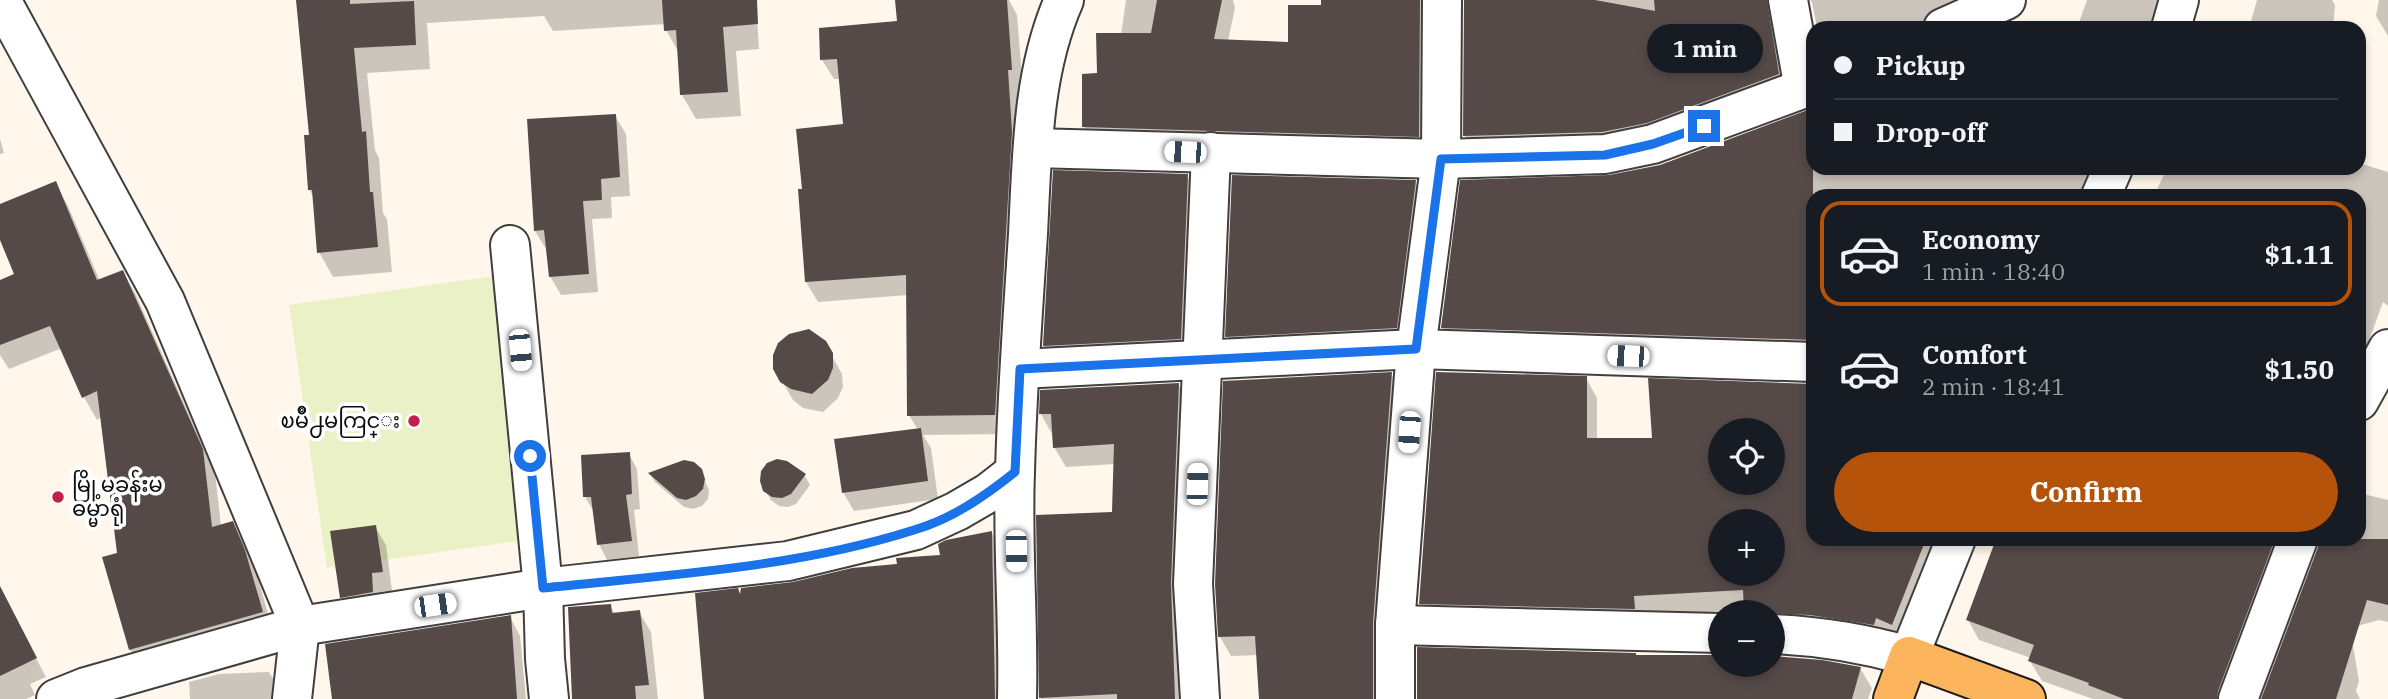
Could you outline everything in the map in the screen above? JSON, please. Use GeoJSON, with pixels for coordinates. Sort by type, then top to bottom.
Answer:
{"type":"FeatureCollection","features":[{"type":"Feature","properties":{"kind":"main road"},"geometry":{"type":"LineString","coordinates":[[1894,699],[1909,656],[2026,699]]}},
{"type":"Feature","properties":{"kind":"street"},"geometry":{"type":"LineString","coordinates":[[1,0],[165,301],[300,625],[292,699]]}},
{"type":"Feature","properties":{"kind":"street"},"geometry":{"type":"LineString","coordinates":[[1017,699],[1015,472],[1033,148],[1041,74],[1054,24],[1064,0]]}},
{"type":"Feature","properties":{"kind":"street"},"geometry":{"type":"LineString","coordinates":[[1395,699],[1395,625],[1416,349],[1441,159],[1442,0]]}},
{"type":"Feature","properties":{"kind":"street"},"geometry":{"type":"LineString","coordinates":[[1788,0],[1806,75]]}},
{"type":"Feature","properties":{"kind":"street"},"geometry":{"type":"LineString","coordinates":[[1959,21],[2006,0]]}},
{"type":"Feature","properties":{"kind":"street"},"geometry":{"type":"LineString","coordinates":[[2173,21],[2179,0]]}},
{"type":"Feature","properties":{"kind":"street"},"geometry":{"type":"LineString","coordinates":[[1033,148],[1441,159],[1605,155],[1653,144],[1806,88]]}},
{"type":"Feature","properties":{"kind":"street"},"geometry":{"type":"LineString","coordinates":[[1200,699],[1193,584],[1210,152]]}},
{"type":"Feature","properties":{"kind":"street"},"geometry":{"type":"LineString","coordinates":[[510,245],[543,588],[549,699]]}},
{"type":"Feature","properties":{"kind":"street"},"geometry":{"type":"LineString","coordinates":[[1020,369],[1416,349],[1806,362]]}},
{"type":"Feature","properties":{"kind":"street"},"geometry":{"type":"LineString","coordinates":[[2366,387],[2388,349]]}},
{"type":"Feature","properties":{"kind":"street"},"geometry":{"type":"LineString","coordinates":[[56,699],[86,687],[300,625],[543,588],[788,561],[916,530],[978,499],[1015,472]]}},
{"type":"Feature","properties":{"kind":"street"},"geometry":{"type":"LineString","coordinates":[[1785,634],[1811,635],[1862,643],[1909,656],[1953,546]]}},
{"type":"Feature","properties":{"kind":"street"},"geometry":{"type":"LineString","coordinates":[[2238,699],[2295,546]]}},
{"type":"Feature","properties":{"kind":"street"},"geometry":{"type":"LineString","coordinates":[[1395,625],[1708,633]]}},
{"type":"Feature","properties":{"kind":"green space","name":"ၿမိဳ႕မကြင္း"},"geometry":{"type":"Polygon","coordinates":[[[501,275],[538,538],[327,568],[289,305],[501,275]]]}},
{"type":"Feature","properties":{"kind":"building"},"geometry":{"type":"Polygon","coordinates":[[[296,0],[350,0],[350,4],[414,1],[416,45],[354,48],[362,132],[366,131],[370,192],[373,192],[378,247],[317,253],[312,190],[308,190],[304,135],[309,135],[296,0]]]}},
{"type":"Feature","properties":{"kind":"building"},"geometry":{"type":"Polygon","coordinates":[[[662,0],[757,0],[758,24],[723,27],[728,92],[680,95],[676,30],[664,31],[662,0]]]}},
{"type":"Feature","properties":{"kind":"building"},"geometry":{"type":"Polygon","coordinates":[[[895,0],[1007,0],[1012,70],[1008,70],[1012,132],[995,415],[907,416],[906,275],[805,282],[798,189],[802,189],[796,129],[843,124],[837,59],[820,60],[819,28],[897,21],[895,0]]]}},
{"type":"Feature","properties":{"kind":"building"},"geometry":{"type":"Polygon","coordinates":[[[1157,0],[1222,0],[1214,39],[1288,42],[1288,5],[1321,5],[1321,0],[1420,0],[1419,137],[1082,127],[1082,74],[1097,73],[1096,33],[1151,33],[1157,0]]]}},
{"type":"Feature","properties":{"kind":"building"},"geometry":{"type":"Polygon","coordinates":[[[1464,0],[1595,0],[1655,11],[1654,0],[1767,0],[1779,74],[1647,123],[1602,132],[1463,136],[1464,0]]]}},
{"type":"Feature","properties":{"kind":"building"},"geometry":{"type":"Polygon","coordinates":[[[1806,111],[1806,175],[1813,175],[1813,189],[1806,189],[1806,340],[1441,328],[1460,180],[1609,175],[1660,165],[1806,111]]]}},
{"type":"Feature","properties":{"kind":"building"},"geometry":{"type":"Polygon","coordinates":[[[616,114],[620,177],[601,179],[602,200],[583,201],[589,274],[549,277],[544,230],[534,231],[527,119],[616,114]]]}},
{"type":"Feature","properties":{"kind":"building"},"geometry":{"type":"Polygon","coordinates":[[[1053,170],[1188,174],[1181,339],[1043,346],[1053,170]]]}},
{"type":"Feature","properties":{"kind":"building"},"geometry":{"type":"Polygon","coordinates":[[[1232,175],[1416,180],[1397,328],[1225,337],[1232,175]]]}},
{"type":"Feature","properties":{"kind":"building"},"geometry":{"type":"Polygon","coordinates":[[[56,181],[97,280],[123,270],[203,449],[212,527],[233,521],[245,550],[263,612],[129,650],[102,557],[117,553],[97,391],[82,398],[50,326],[0,345],[0,280],[14,274],[0,240],[0,204],[56,181]]]}},
{"type":"Feature","properties":{"kind":"building"},"geometry":{"type":"Polygon","coordinates":[[[809,329],[826,341],[833,353],[833,368],[828,380],[812,394],[791,389],[780,382],[773,369],[773,355],[778,343],[789,334],[809,329]]]}},
{"type":"Feature","properties":{"kind":"building"},"geometry":{"type":"Polygon","coordinates":[[[1392,372],[1373,623],[1373,699],[1259,699],[1255,636],[1218,637],[1215,584],[1223,381],[1392,372]]]}},
{"type":"Feature","properties":{"kind":"building"},"geometry":{"type":"Polygon","coordinates":[[[1436,372],[1587,376],[1587,438],[1652,438],[1648,378],[1806,384],[1806,546],[1923,546],[1892,625],[1876,618],[1874,625],[1785,614],[1785,600],[1743,600],[1743,590],[1634,596],[1635,609],[1419,604],[1436,372]]]}},
{"type":"Feature","properties":{"kind":"building"},"geometry":{"type":"Polygon","coordinates":[[[1179,383],[1171,583],[1175,699],[1117,699],[1117,694],[1039,698],[1036,515],[1112,512],[1114,444],[1053,448],[1051,414],[1039,414],[1040,390],[1179,383]]]}},
{"type":"Feature","properties":{"kind":"building"},"geometry":{"type":"Polygon","coordinates":[[[921,428],[928,481],[842,493],[834,439],[921,428]]]}},
{"type":"Feature","properties":{"kind":"building"},"geometry":{"type":"Polygon","coordinates":[[[630,452],[632,494],[626,495],[632,541],[597,545],[591,497],[583,497],[581,455],[630,452]]]}},
{"type":"Feature","properties":{"kind":"building"},"geometry":{"type":"Polygon","coordinates":[[[777,459],[787,461],[806,474],[791,494],[782,498],[772,497],[763,491],[760,481],[761,471],[767,463],[777,459]]]}},
{"type":"Feature","properties":{"kind":"building"},"geometry":{"type":"Polygon","coordinates":[[[684,460],[694,462],[702,469],[705,479],[703,489],[686,500],[677,498],[648,473],[684,460]]]}},
{"type":"Feature","properties":{"kind":"building"},"geometry":{"type":"Polygon","coordinates":[[[376,525],[383,572],[372,573],[373,592],[340,598],[330,531],[376,525]]]}},
{"type":"Feature","properties":{"kind":"building"},"geometry":{"type":"Polygon","coordinates":[[[992,531],[995,699],[704,699],[695,593],[738,588],[740,594],[741,588],[793,582],[852,568],[897,564],[896,558],[940,555],[938,544],[946,540],[992,531]]]}},
{"type":"Feature","properties":{"kind":"building"},"geometry":{"type":"Polygon","coordinates":[[[2366,539],[2388,539],[2388,605],[2367,600],[2336,699],[2261,699],[2318,547],[2366,546],[2366,539]]]}},
{"type":"Feature","properties":{"kind":"building"},"geometry":{"type":"Polygon","coordinates":[[[1993,546],[2272,546],[2217,699],[2124,699],[2028,661],[2034,645],[1966,620],[1993,546]]]}},
{"type":"Feature","properties":{"kind":"building"},"geometry":{"type":"Polygon","coordinates":[[[0,586],[37,658],[0,676],[0,586]]]}},
{"type":"Feature","properties":{"kind":"building"},"geometry":{"type":"Polygon","coordinates":[[[611,604],[612,613],[640,610],[649,685],[635,686],[636,699],[572,699],[568,607],[611,604]]]}},
{"type":"Feature","properties":{"kind":"building"},"geometry":{"type":"Polygon","coordinates":[[[511,615],[517,699],[332,699],[325,644],[511,615]]]}},
{"type":"Feature","properties":{"kind":"building"},"geometry":{"type":"Polygon","coordinates":[[[1417,647],[1708,655],[1708,677],[1785,677],[1785,657],[1861,667],[1852,699],[1417,699],[1417,647]]]}},
{"type":"Feature","properties":{"kind":"place","name":"ၿမိဳ႕မကြင္း"},"geometry":{"type":"Point","coordinates":[414,421]}},
{"type":"Feature","properties":{"kind":"place","name":"မြို့မခန်းမ ဓမ္မာရုံ"},"geometry":{"type":"Point","coordinates":[58,497]}},
{"type":"Feature","properties":{"kind":"route"},"geometry":{"type":"LineString","coordinates":[[530,456],[543,588],[788,561],[916,530],[988,493],[1015,472],[1020,369],[1416,349],[1441,159],[1605,155],[1653,144],[1704,126]]}}]}
